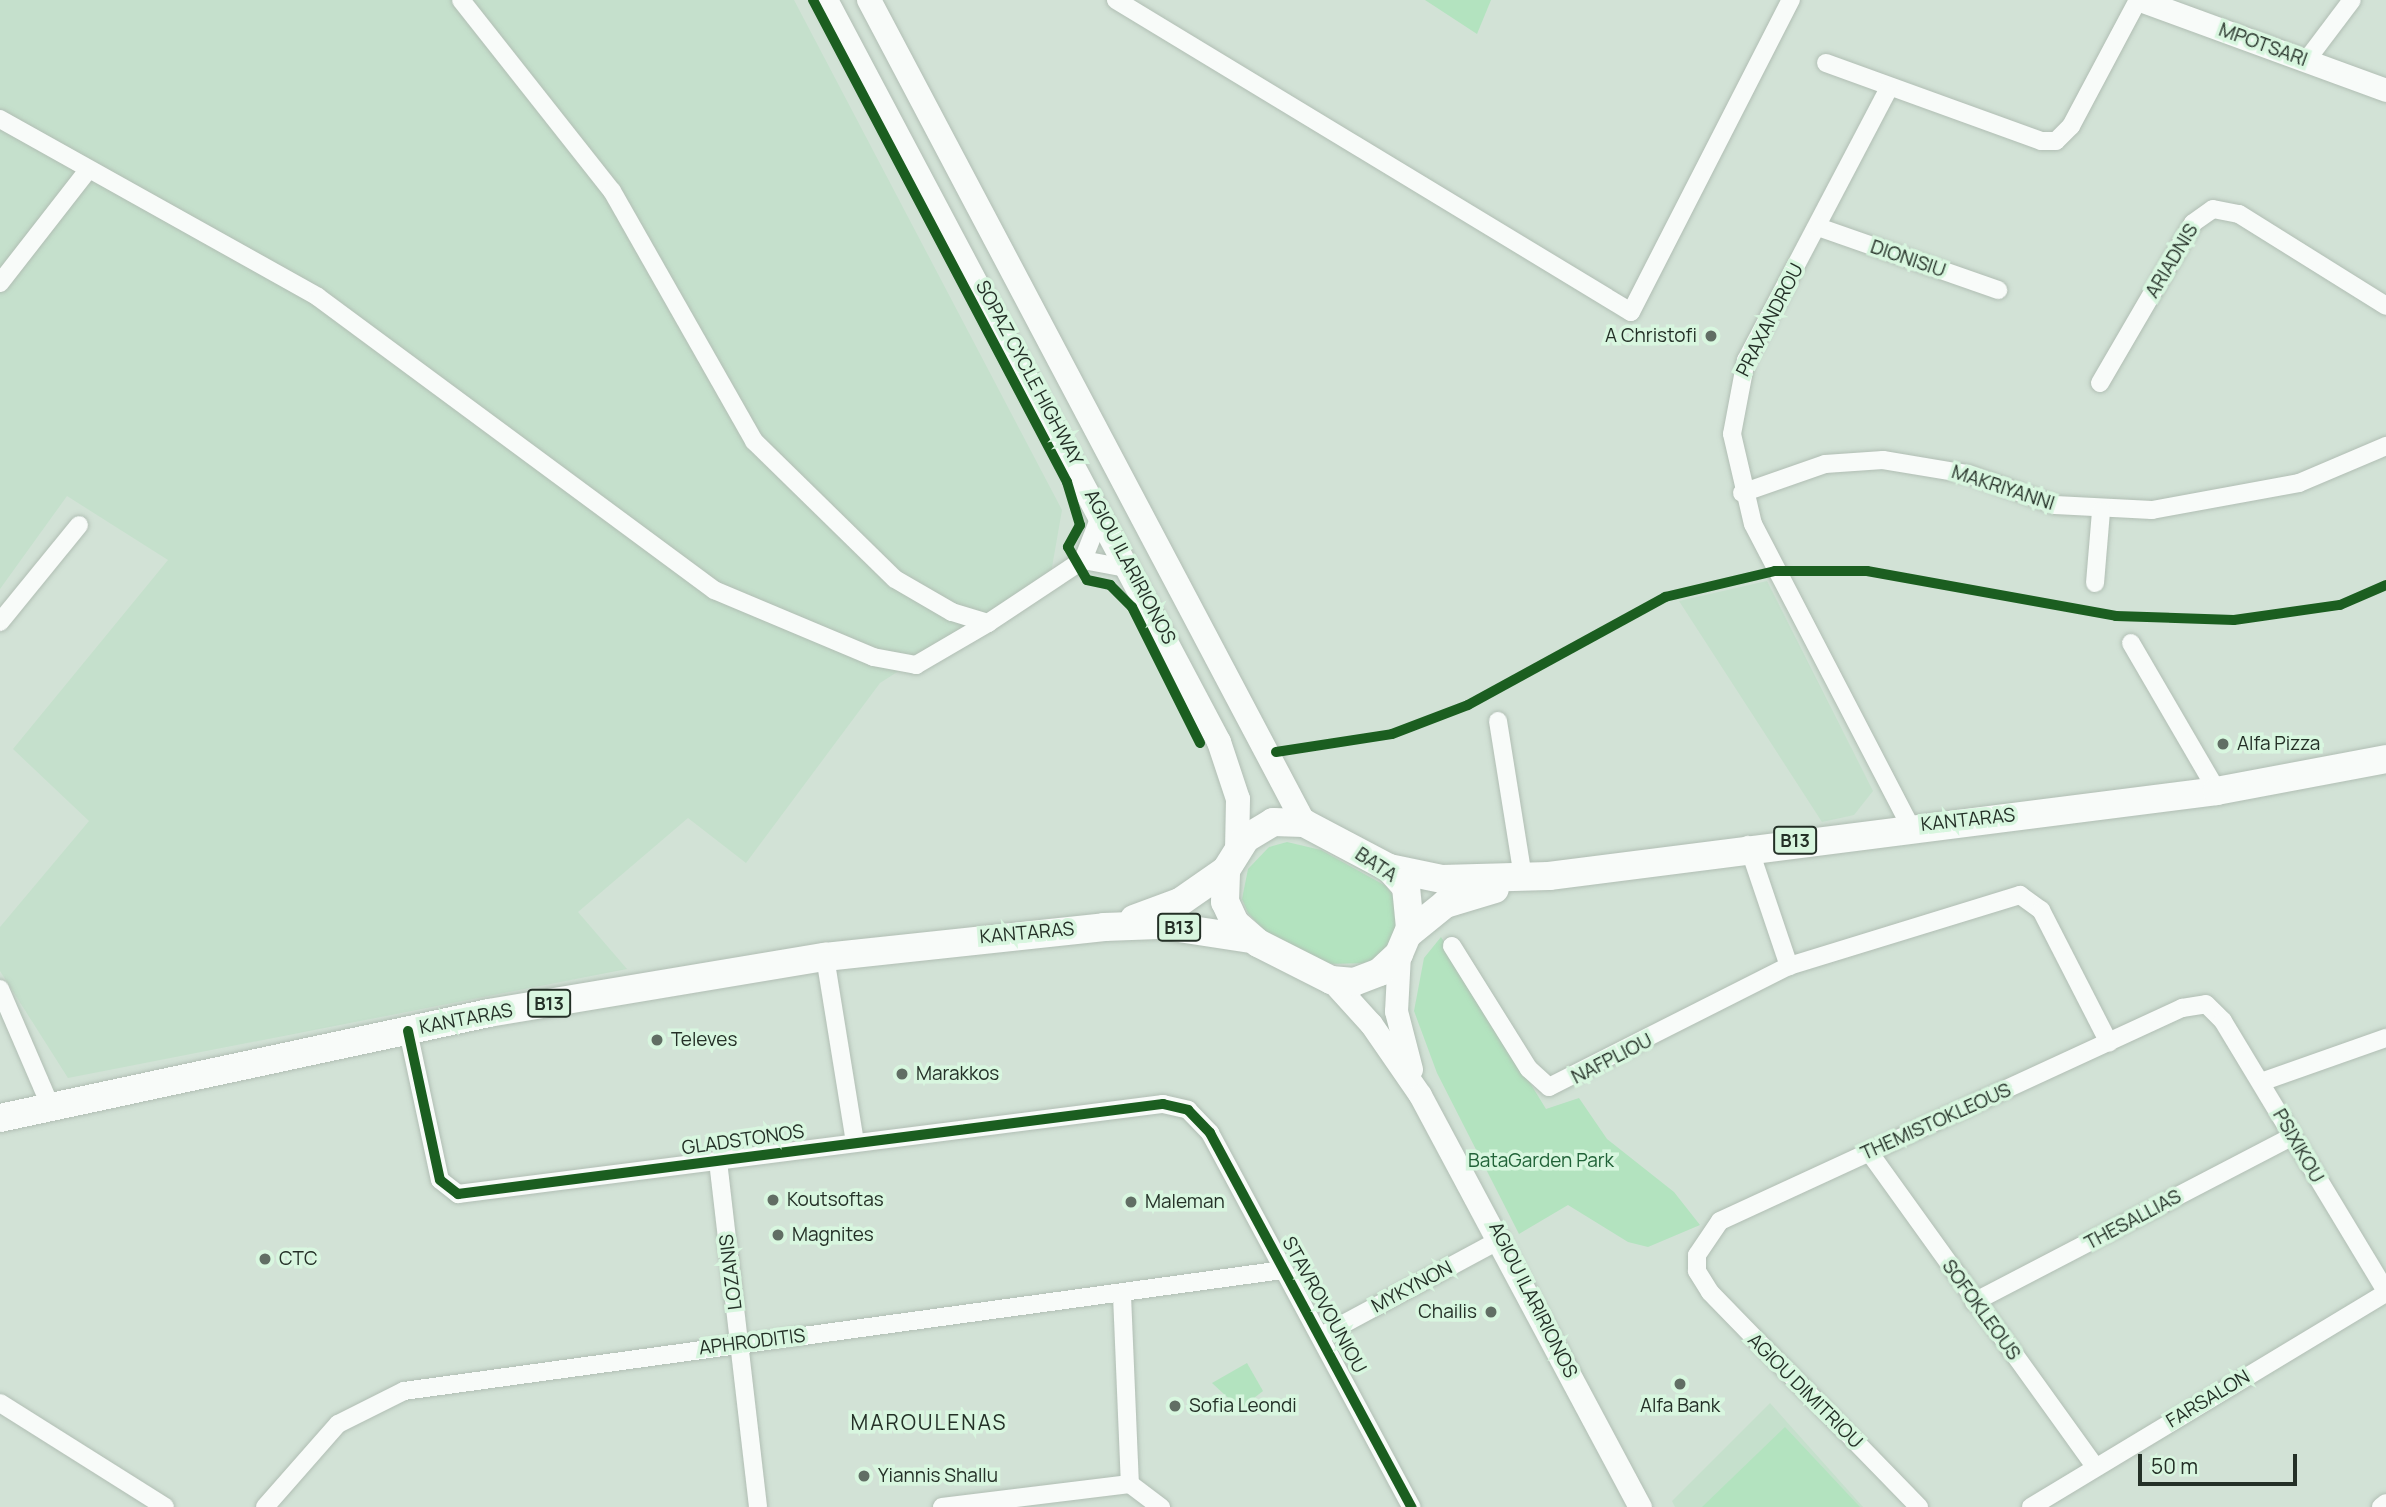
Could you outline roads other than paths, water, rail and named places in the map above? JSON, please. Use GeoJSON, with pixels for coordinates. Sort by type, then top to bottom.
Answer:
{"type":"FeatureCollection","features":[{"type":"Feature","properties":{"kind":"main road","name":"AGIOU ILARIRIONOS"},"geometry":{"type":"LineString","coordinates":[[827,0],[1101,514],[1134,570],[1233,774],[1232,860]]}},
{"type":"Feature","properties":{"kind":"main road","name":"AGIOU ILARIRIONOS"},"geometry":{"type":"LineString","coordinates":[[869,0],[1304,823]]}},
{"type":"Feature","properties":{"kind":"main road","name":"KANTARAS"},"geometry":{"type":"LineString","coordinates":[[1389,868],[1439,879],[1536,876],[1748,845],[2217,791],[2386,759]]}},
{"type":"Feature","properties":{"kind":"main road","name":"BATA"},"geometry":{"type":"LineString","coordinates":[[1232,860],[1273,821],[1304,823],[1389,868],[1406,887],[1412,915],[1403,944]]}},
{"type":"Feature","properties":{"kind":"main road","name":"KANTARAS"},"geometry":{"type":"LineString","coordinates":[[1104,927],[1180,902],[1232,860]]}},
{"type":"Feature","properties":{"kind":"main road","name":"B13"},"geometry":{"type":"LineString","coordinates":[[1232,860],[1225,902],[1252,939],[1331,980],[1366,979],[1403,944]]}},
{"type":"Feature","properties":{"kind":"main road","name":"KANTARAS"},"geometry":{"type":"LineString","coordinates":[[1403,944],[1445,904],[1536,876]]}},
{"type":"Feature","properties":{"kind":"main road","name":"KANTARAS"},"geometry":{"type":"LineString","coordinates":[[0,1118],[50,1105],[408,1031],[825,957],[1104,927],[1159,925],[1252,939]]}},
{"type":"Feature","properties":{"kind":"street"},"geometry":{"type":"LineString","coordinates":[[461,0],[612,191],[754,441],[895,579],[952,612],[988,623]]}},
{"type":"Feature","properties":{"kind":"street"},"geometry":{"type":"LineString","coordinates":[[1116,0],[1631,313],[1791,0]]}},
{"type":"Feature","properties":{"kind":"street"},"geometry":{"type":"LineString","coordinates":[[1826,63],[2041,141],[2062,138],[2139,0]]}},
{"type":"Feature","properties":{"kind":"street","name":"MPOTSARI"},"geometry":{"type":"LineString","coordinates":[[2139,0],[2386,90]]}},
{"type":"Feature","properties":{"kind":"street"},"geometry":{"type":"LineString","coordinates":[[2306,61],[2352,0]]}},
{"type":"Feature","properties":{"kind":"street","name":"PRAXANDROU"},"geometry":{"type":"LineString","coordinates":[[1889,88],[1737,386],[1732,434],[1742,493],[1775,571],[1910,826]]}},
{"type":"Feature","properties":{"kind":"street"},"geometry":{"type":"LineString","coordinates":[[0,119],[318,297],[714,590],[873,657],[916,665],[988,623],[1083,561],[1101,514]]}},
{"type":"Feature","properties":{"kind":"street"},"geometry":{"type":"LineString","coordinates":[[0,283],[88,170]]}},
{"type":"Feature","properties":{"kind":"street","name":"ARIADNIS"},"geometry":{"type":"LineString","coordinates":[[2100,383],[2193,223],[2213,209],[2239,214],[2386,306]]}},
{"type":"Feature","properties":{"kind":"street","name":"DIONISIU"},"geometry":{"type":"LineString","coordinates":[[1818,227],[1998,290]]}},
{"type":"Feature","properties":{"kind":"street","name":"MAKRIYANNI"},"geometry":{"type":"LineString","coordinates":[[1742,493],[1825,464],[1883,460],[1942,468],[2055,505],[2101,511],[2177,507],[2270,491],[2385,449]]}},
{"type":"Feature","properties":{"kind":"street"},"geometry":{"type":"LineString","coordinates":[[2095,583],[2101,511]]}},
{"type":"Feature","properties":{"kind":"street"},"geometry":{"type":"LineString","coordinates":[[0,622],[79,525]]}},
{"type":"Feature","properties":{"kind":"street"},"geometry":{"type":"LineString","coordinates":[[1083,561],[1134,570]]}},
{"type":"Feature","properties":{"kind":"street"},"geometry":{"type":"LineString","coordinates":[[2131,643],[2217,791]]}},
{"type":"Feature","properties":{"kind":"street"},"geometry":{"type":"LineString","coordinates":[[1498,721],[1536,876]]}},
{"type":"Feature","properties":{"kind":"street"},"geometry":{"type":"LineString","coordinates":[[1748,845],[1789,966]]}},
{"type":"Feature","properties":{"kind":"street","name":"NAFPLIOU"},"geometry":{"type":"LineString","coordinates":[[1452,946],[1529,1069],[1549,1087],[1789,966],[2020,895],[2041,910],[2109,1043]]}},
{"type":"Feature","properties":{"kind":"street","name":"AGIOU ILARIRIONOS"},"geometry":{"type":"LineString","coordinates":[[1403,944],[1396,1011],[1420,1095]]}},
{"type":"Feature","properties":{"kind":"street"},"geometry":{"type":"LineString","coordinates":[[825,957],[855,1142]]}},
{"type":"Feature","properties":{"kind":"street","name":"AGIOU ILARIRIONOS"},"geometry":{"type":"LineString","coordinates":[[1331,980],[1371,1024],[1420,1095],[1501,1239],[1640,1507]]}},
{"type":"Feature","properties":{"kind":"street"},"geometry":{"type":"LineString","coordinates":[[0,989],[50,1105]]}},
{"type":"Feature","properties":{"kind":"street","name":"THEMISTOKLEOUS"},"geometry":{"type":"LineString","coordinates":[[1697,1271],[1697,1255],[1720,1221],[2190,1005],[2206,1004]]}},
{"type":"Feature","properties":{"kind":"street","name":"PSIXIKOU"},"geometry":{"type":"LineString","coordinates":[[2206,1004],[2261,1082],[2291,1137],[2386,1292]]}},
{"type":"Feature","properties":{"kind":"street","name":"GLADSTONOS"},"geometry":{"type":"LineString","coordinates":[[408,1031],[440,1180],[451,1192],[1163,1104],[1188,1110],[1202,1122]]}},
{"type":"Feature","properties":{"kind":"street"},"geometry":{"type":"LineString","coordinates":[[2261,1082],[2386,1038]]}},
{"type":"Feature","properties":{"kind":"street","name":"STAVROVOUNIOU"},"geometry":{"type":"LineString","coordinates":[[1202,1122],[1283,1270],[1323,1335],[1411,1507]]}},
{"type":"Feature","properties":{"kind":"street","name":"THESALLIAS"},"geometry":{"type":"LineString","coordinates":[[1974,1302],[2291,1137]]}},
{"type":"Feature","properties":{"kind":"street","name":"SOFOKLEOUS"},"geometry":{"type":"LineString","coordinates":[[1869,1152],[1974,1302],[2095,1466]]}},
{"type":"Feature","properties":{"kind":"street","name":"LOZANIS"},"geometry":{"type":"LineString","coordinates":[[718,1161],[758,1507]]}},
{"type":"Feature","properties":{"kind":"street","name":"MYKYNON"},"geometry":{"type":"LineString","coordinates":[[1323,1335],[1501,1239]]}},
{"type":"Feature","properties":{"kind":"street","name":"APHRODITIS"},"geometry":{"type":"LineString","coordinates":[[265,1507],[326,1434],[387,1396],[740,1343],[1122,1295],[1283,1270]]}},
{"type":"Feature","properties":{"kind":"street","name":"AGIOU DIMITRIOU"},"geometry":{"type":"LineString","coordinates":[[1697,1271],[1720,1305],[1919,1507]]}},
{"type":"Feature","properties":{"kind":"street","name":"FARSALON"},"geometry":{"type":"LineString","coordinates":[[2031,1507],[2386,1292]]}},
{"type":"Feature","properties":{"kind":"street"},"geometry":{"type":"LineString","coordinates":[[1122,1295],[1130,1484]]}},
{"type":"Feature","properties":{"kind":"street"},"geometry":{"type":"LineString","coordinates":[[0,1404],[165,1507]]}},
{"type":"Feature","properties":{"kind":"street"},"geometry":{"type":"LineString","coordinates":[[942,1507],[1130,1484],[1161,1507]]}},
{"type":"Feature","properties":{"kind":"street"},"geometry":{"type":"LineString","coordinates":[[2381,1507],[2386,1503]]}},
{"type":"Feature","properties":{"kind":"place","name":"A Christofi"},"geometry":{"type":"Point","coordinates":[1711,336]}},
{"type":"Feature","properties":{"kind":"place","name":"Alfa Pizza"},"geometry":{"type":"Point","coordinates":[2223,744]}},
{"type":"Feature","properties":{"kind":"place","name":"Televes"},"geometry":{"type":"Point","coordinates":[657,1040]}},
{"type":"Feature","properties":{"kind":"place","name":"Marakkos"},"geometry":{"type":"Point","coordinates":[902,1074]}},
{"type":"Feature","properties":{"kind":"place","name":"Koutsoftas"},"geometry":{"type":"Point","coordinates":[773,1200]}},
{"type":"Feature","properties":{"kind":"place","name":"Maleman"},"geometry":{"type":"Point","coordinates":[1131,1202]}},
{"type":"Feature","properties":{"kind":"place","name":"Magnites"},"geometry":{"type":"Point","coordinates":[778,1235]}},
{"type":"Feature","properties":{"kind":"place","name":"CTC"},"geometry":{"type":"Point","coordinates":[265,1259]}},
{"type":"Feature","properties":{"kind":"place","name":"Chailis"},"geometry":{"type":"Point","coordinates":[1491,1312]}},
{"type":"Feature","properties":{"kind":"place","name":"Alfa Bank"},"geometry":{"type":"Point","coordinates":[1680,1384]}},
{"type":"Feature","properties":{"kind":"place","name":"Sofia Leondi"},"geometry":{"type":"Point","coordinates":[1175,1406]}},
{"type":"Feature","properties":{"kind":"place","name":"Yiannis Shallu"},"geometry":{"type":"Point","coordinates":[864,1476]}},
{"type":"Feature","properties":{"kind":"district","name":"MAROULENAS"},"geometry":{"type":"Point","coordinates":[929,1422]}},
{"type":"Feature","properties":{"kind":"park label","name":"BataGarden Park"},"geometry":{"type":"Point","coordinates":[1541,1161]}}]}
